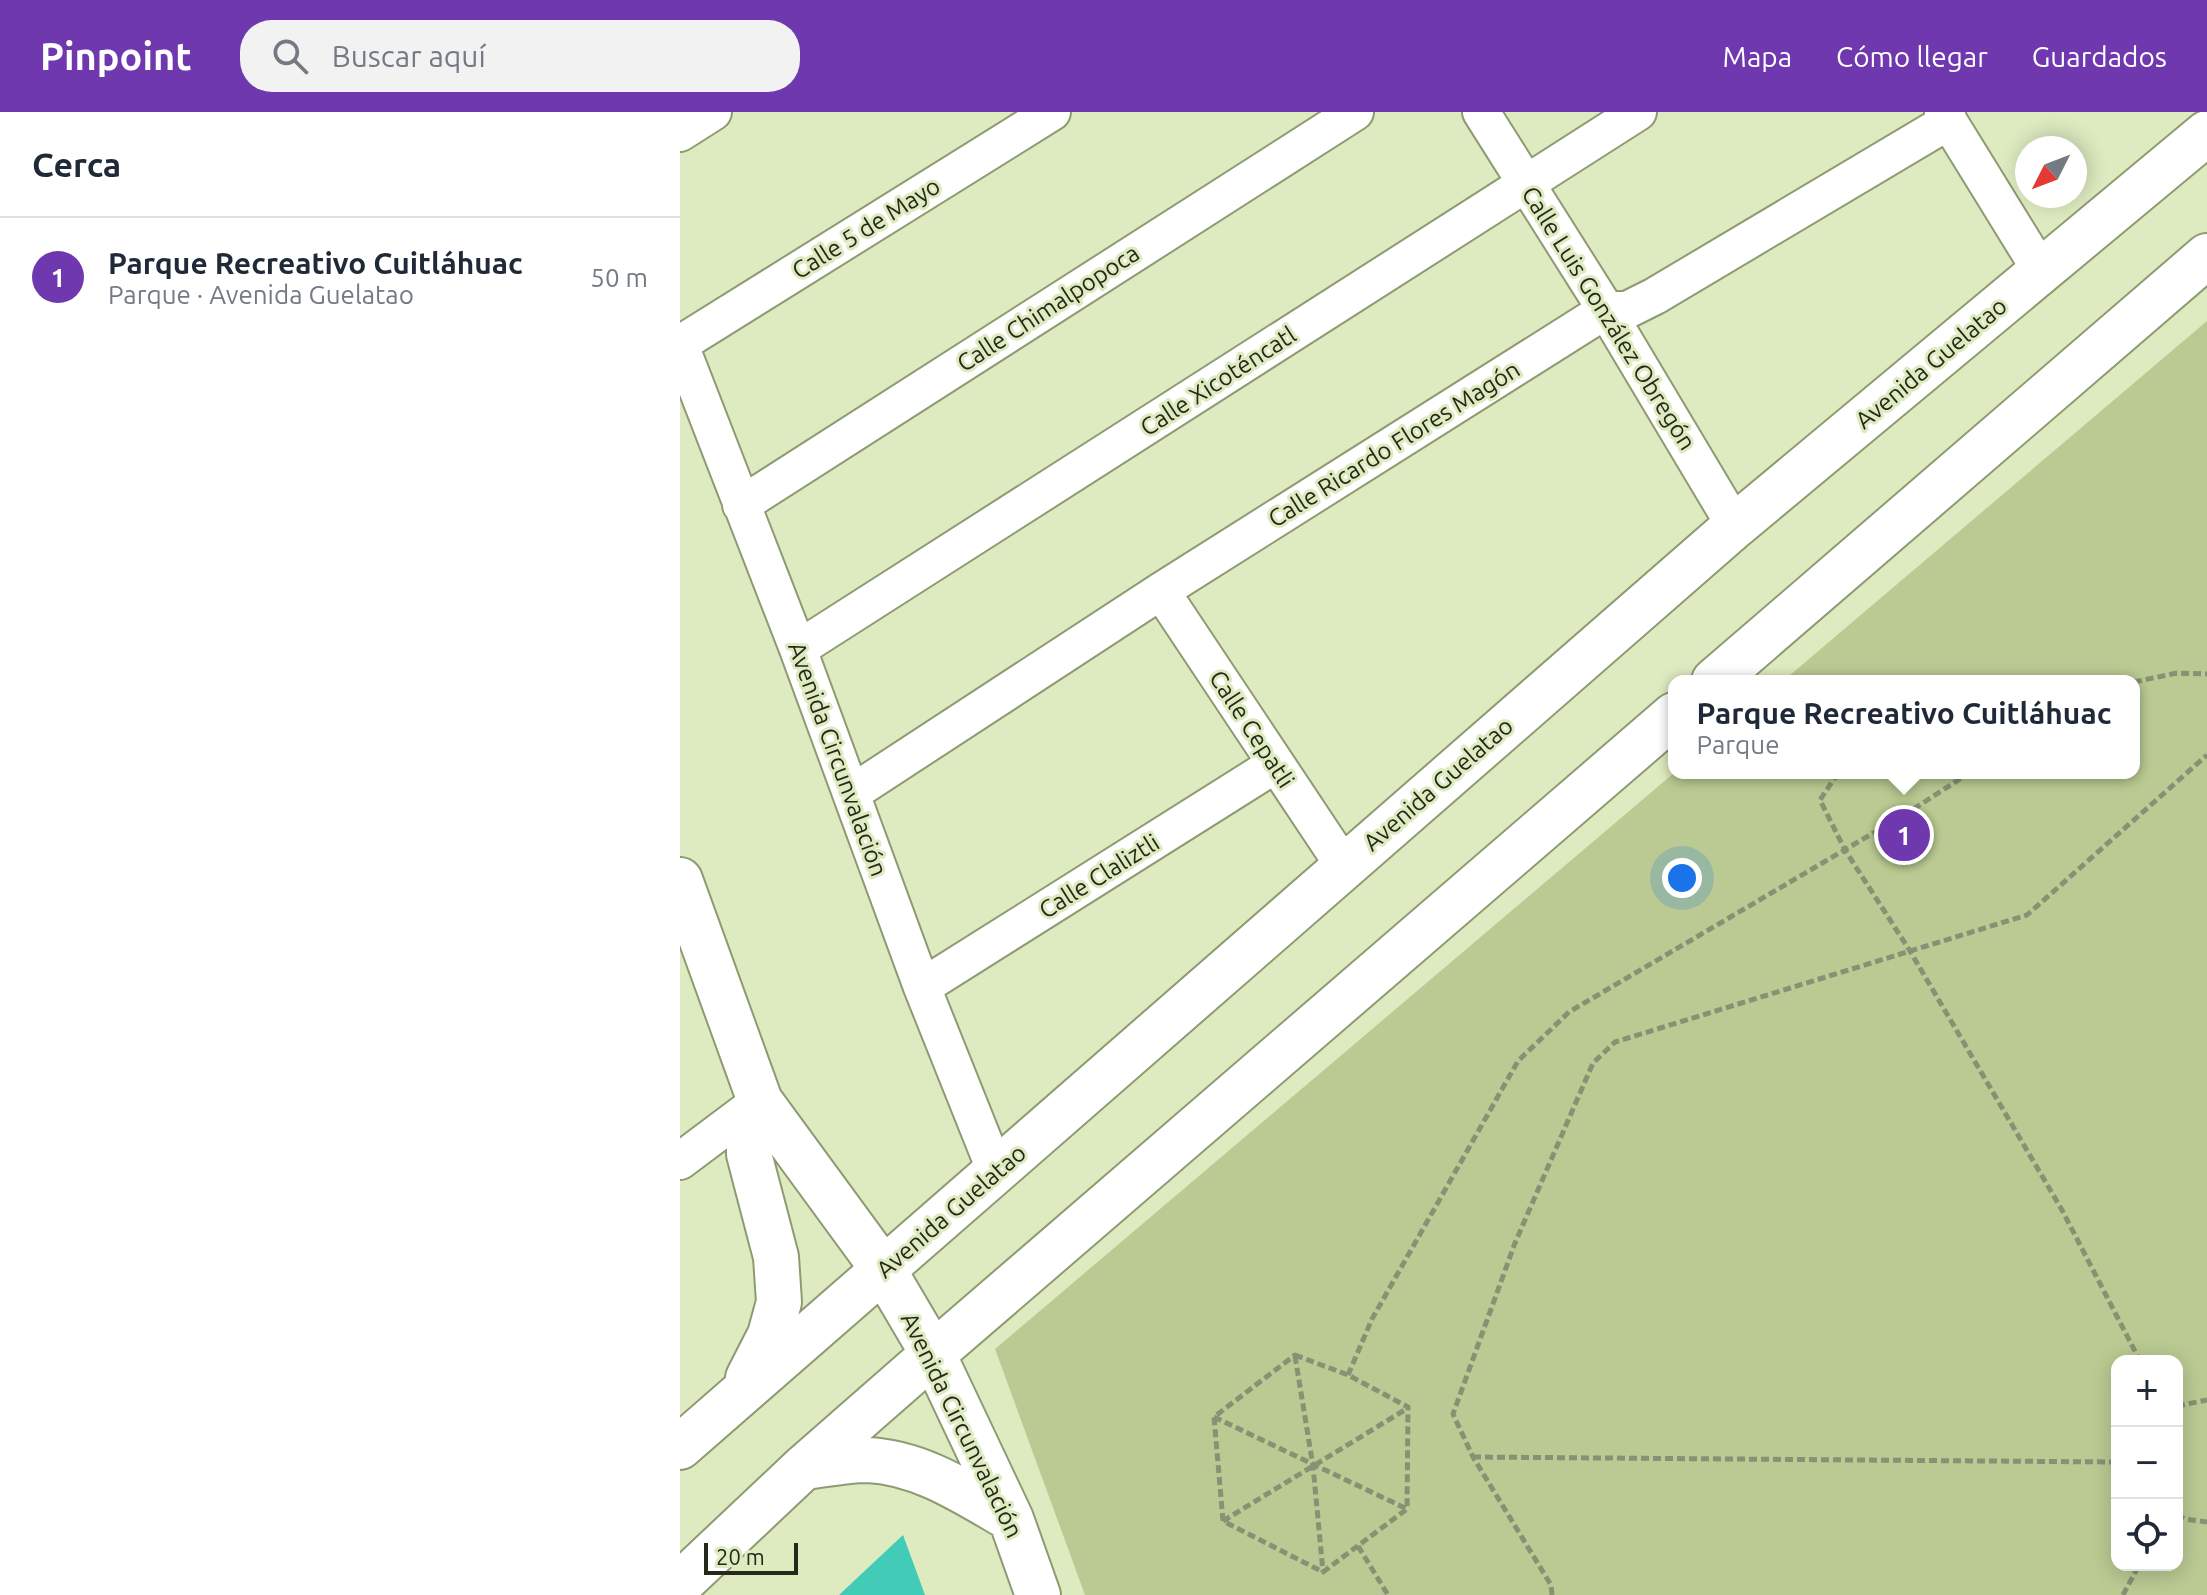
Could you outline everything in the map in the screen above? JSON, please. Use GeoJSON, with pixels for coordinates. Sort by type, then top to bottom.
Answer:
{"type":"FeatureCollection","features":[{"type":"Feature","properties":{"kind":"main road","name":"Avenida Guelatao"},"geometry":{"type":"LineString","coordinates":[[681,1444],[1735,526],[2207,133]]}},
{"type":"Feature","properties":{"kind":"main road"},"geometry":{"type":"LineString","coordinates":[[2162,170],[2193,172],[2207,181]]}},
{"type":"Feature","properties":{"kind":"main road"},"geometry":{"type":"LineString","coordinates":[[1721,675],[2207,256]]}},
{"type":"Feature","properties":{"kind":"main road"},"geometry":{"type":"LineString","coordinates":[[680,1584],[804,1467],[933,1354],[1668,720]]}},
{"type":"Feature","properties":{"kind":"main road","name":"Avenida Circunvalación"},"geometry":{"type":"LineString","coordinates":[[680,880],[760,1101],[883,1269],[933,1354],[1011,1519],[1038,1595]]}},
{"type":"Feature","properties":{"kind":"main road"},"geometry":{"type":"LineString","coordinates":[[741,1392],[770,1335],[779,1302],[776,1257],[749,1154],[749,1130],[760,1101]]}},
{"type":"Feature","properties":{"kind":"main road"},"geometry":{"type":"LineString","coordinates":[[804,1467],[866,1460],[906,1467],[943,1480],[1011,1519]]}},
{"type":"Feature","properties":{"kind":"street"},"geometry":{"type":"LineString","coordinates":[[680,133],[713,112]]}},
{"type":"Feature","properties":{"kind":"street","name":"Calle 5 de Mayo"},"geometry":{"type":"LineString","coordinates":[[680,345],[1052,112]]}},
{"type":"Feature","properties":{"kind":"street","name":"Calle Chimalpopoca"},"geometry":{"type":"LineString","coordinates":[[741,505],[1355,112]]}},
{"type":"Feature","properties":{"kind":"street","name":"Calle Luis González Obregón"},"geometry":{"type":"LineString","coordinates":[[1481,112],[1606,310],[1735,526]]}},
{"type":"Feature","properties":{"kind":"street","name":"Calle Xicoténcatl"},"geometry":{"type":"LineString","coordinates":[[798,649],[1638,112]]}},
{"type":"Feature","properties":{"kind":"street"},"geometry":{"type":"LineString","coordinates":[[1946,116],[2041,271]]}},
{"type":"Feature","properties":{"kind":"street","name":"Calle Ricardo Flores Magón"},"geometry":{"type":"LineString","coordinates":[[852,793],[1161,591],[1606,310],[1627,310],[1655,296],[1946,116]]}},
{"type":"Feature","properties":{"kind":"street","name":"Avenida Circunvalación"},"geometry":{"type":"LineString","coordinates":[[680,345],[798,649],[922,987],[996,1172]]}},
{"type":"Feature","properties":{"kind":"street","name":"Calle Cepatli"},"geometry":{"type":"LineString","coordinates":[[1161,591],[1344,866]]}},
{"type":"Feature","properties":{"kind":"street","name":"Calle Claliztli"},"geometry":{"type":"LineString","coordinates":[[922,987],[1276,764]]}},
{"type":"Feature","properties":{"kind":"street"},"geometry":{"type":"LineString","coordinates":[[680,1161],[760,1101]]}},
{"type":"Feature","properties":{"kind":"path"},"geometry":{"type":"LineString","coordinates":[[2140,681],[2177,673],[2207,674]]}},
{"type":"Feature","properties":{"kind":"path"},"geometry":{"type":"LineString","coordinates":[[1552,1595],[1551,1585],[1473,1457],[1453,1414],[1515,1243],[1593,1063],[1615,1042],[2027,915],[2207,755]]}},
{"type":"Feature","properties":{"kind":"path"},"geometry":{"type":"LineString","coordinates":[[1834,779],[1820,800],[1845,850],[1910,951],[2062,1210],[2137,1355]]}},
{"type":"Feature","properties":{"kind":"path"},"geometry":{"type":"LineString","coordinates":[[1348,1375],[1372,1319],[1518,1061],[1569,1012],[1959,779]]}},
{"type":"Feature","properties":{"kind":"path"},"geometry":{"type":"LineString","coordinates":[[1295,1355],[1348,1375],[1408,1407]]}},
{"type":"Feature","properties":{"kind":"path"},"geometry":{"type":"LineString","coordinates":[[1214,1417],[1295,1355]]}},
{"type":"Feature","properties":{"kind":"path"},"geometry":{"type":"LineString","coordinates":[[1295,1355],[1313,1466],[1323,1572]]}},
{"type":"Feature","properties":{"kind":"path"},"geometry":{"type":"LineString","coordinates":[[2183,1405],[2207,1400]]}},
{"type":"Feature","properties":{"kind":"path"},"geometry":{"type":"LineString","coordinates":[[1223,1521],[1408,1407]]}},
{"type":"Feature","properties":{"kind":"path"},"geometry":{"type":"LineString","coordinates":[[1407,1509],[1408,1407]]}},
{"type":"Feature","properties":{"kind":"path"},"geometry":{"type":"LineString","coordinates":[[1214,1417],[1407,1509]]}},
{"type":"Feature","properties":{"kind":"path"},"geometry":{"type":"LineString","coordinates":[[1214,1417],[1223,1521]]}},
{"type":"Feature","properties":{"kind":"path"},"geometry":{"type":"LineString","coordinates":[[1473,1457],[2111,1462]]}},
{"type":"Feature","properties":{"kind":"path"},"geometry":{"type":"LineString","coordinates":[[1323,1572],[1407,1509]]}},
{"type":"Feature","properties":{"kind":"path"},"geometry":{"type":"LineString","coordinates":[[2183,1518],[2207,1522]]}},
{"type":"Feature","properties":{"kind":"path"},"geometry":{"type":"LineString","coordinates":[[1223,1521],[1323,1572]]}},
{"type":"Feature","properties":{"kind":"path"},"geometry":{"type":"LineString","coordinates":[[1358,1546],[1388,1595]]}},
{"type":"Feature","properties":{"kind":"path"},"geometry":{"type":"LineString","coordinates":[[2123,1595],[2136,1571]]}},
{"type":"Feature","properties":{"kind":"green space"},"geometry":{"type":"Polygon","coordinates":[[[2207,321],[2207,1595],[1085,1595],[995,1349],[1668,778],[2140,779],[2140,675],[1790,675],[2207,321]]]}},
{"type":"Feature","properties":{"kind":"water"},"geometry":{"type":"Polygon","coordinates":[[[903,1535],[925,1595],[839,1595],[903,1535]]]}},
{"type":"Feature","properties":{"kind":"place","name":"Parque Recreativo Cuitláhuac"},"geometry":{"type":"Point","coordinates":[1904,835]}}]}
